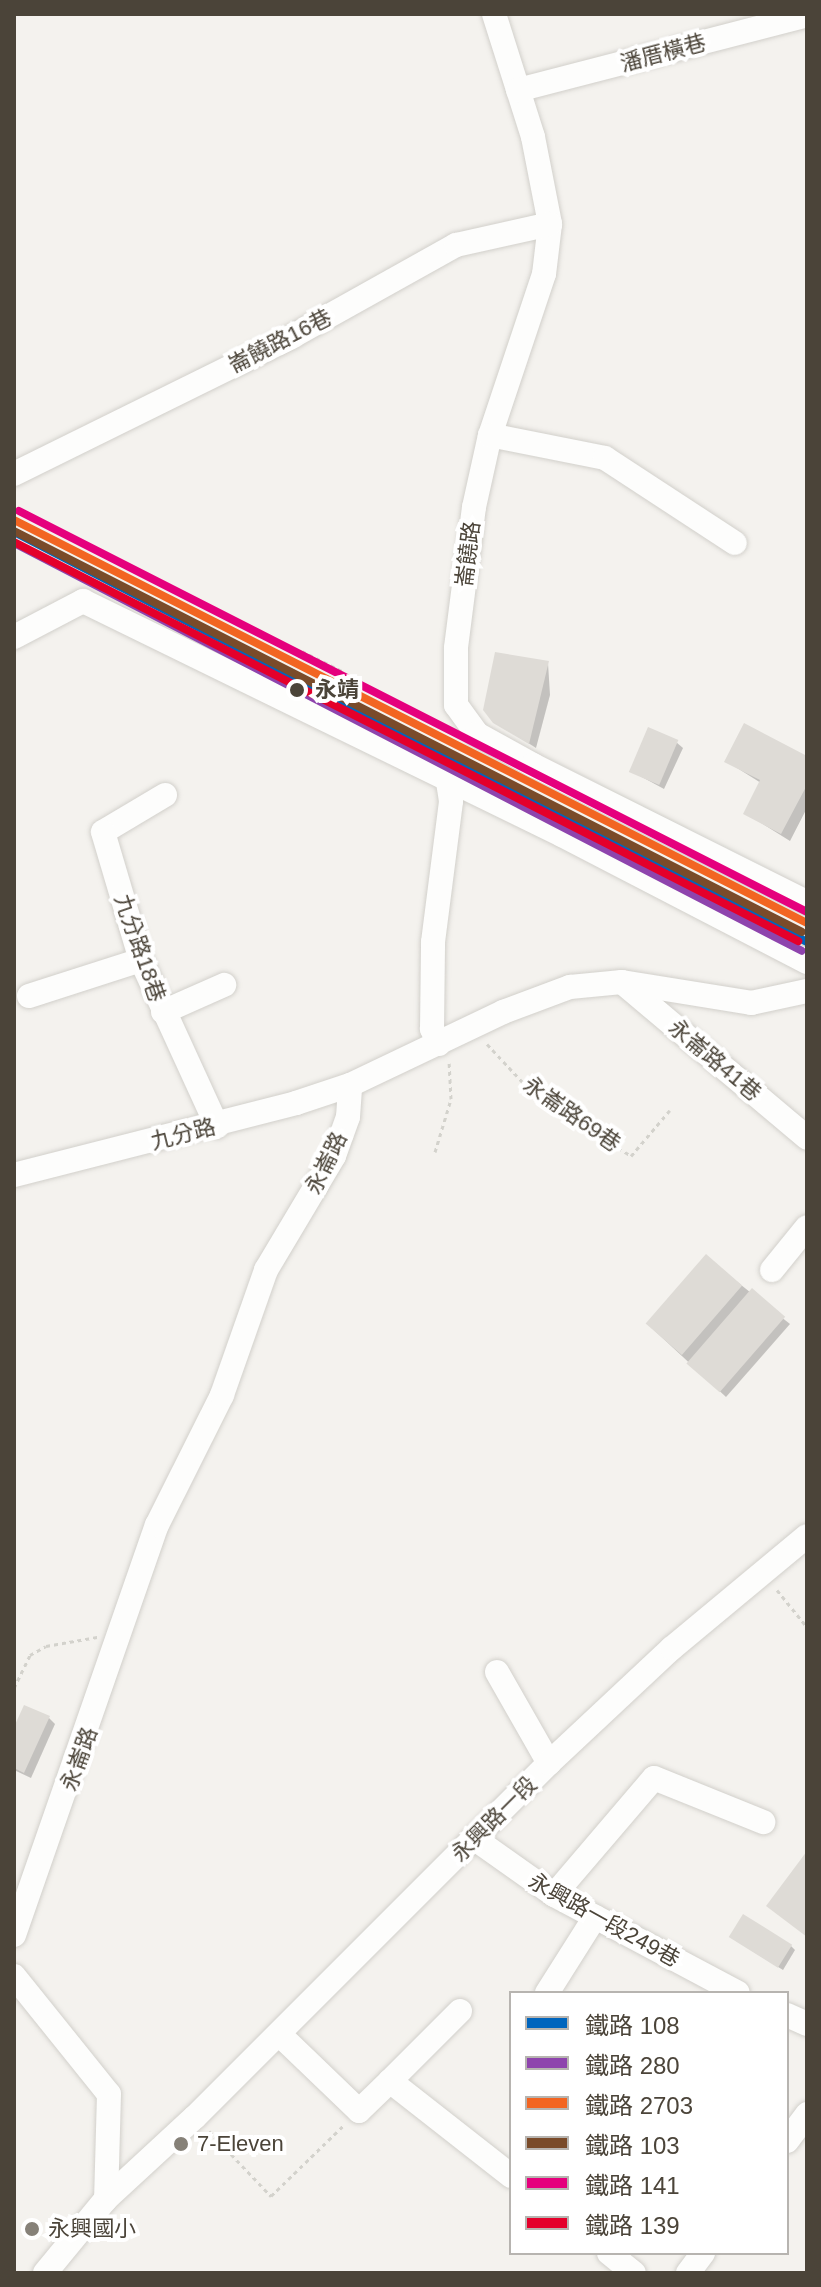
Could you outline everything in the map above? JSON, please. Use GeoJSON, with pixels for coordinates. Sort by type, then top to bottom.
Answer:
{"type":"FeatureCollection","features":[{"type":"Feature","properties":{"kind":"street","name":"崙饒路"},"geometry":{"type":"LineString","coordinates":[[494,14],[518,90],[550,224],[534,310],[490,435],[474,507],[456,648],[456,705],[466,723],[533,765],[807,902]]}},
{"type":"Feature","properties":{"kind":"street","name":"潘厝橫巷"},"geometry":{"type":"LineString","coordinates":[[518,90],[807,15]]}},
{"type":"Feature","properties":{"kind":"street","name":"崙饒路16巷"},"geometry":{"type":"LineString","coordinates":[[14,474],[293,336],[456,245],[550,224]]}},
{"type":"Feature","properties":{"kind":"street"},"geometry":{"type":"LineString","coordinates":[[490,435],[605,458],[735,543]]}},
{"type":"Feature","properties":{"kind":"street"},"geometry":{"type":"LineString","coordinates":[[14,637],[83,601],[807,962]]}},
{"type":"Feature","properties":{"kind":"street"},"geometry":{"type":"LineString","coordinates":[[439,1044],[432,1029],[433,942],[451,801],[448,781]]}},
{"type":"Feature","properties":{"kind":"street","name":"九分路18巷"},"geometry":{"type":"LineString","coordinates":[[165,795],[103,832],[141,960],[217,1126]]}},
{"type":"Feature","properties":{"kind":"street"},"geometry":{"type":"LineString","coordinates":[[29,996],[141,960]]}},
{"type":"Feature","properties":{"kind":"street"},"geometry":{"type":"LineString","coordinates":[[350,1085],[472,1027],[570,987],[622,982],[751,1003],[807,991]]}},
{"type":"Feature","properties":{"kind":"street","name":"永崙路41巷"},"geometry":{"type":"LineString","coordinates":[[622,982],[807,1138]]}},
{"type":"Feature","properties":{"kind":"street"},"geometry":{"type":"LineString","coordinates":[[163,1012],[224,985]]}},
{"type":"Feature","properties":{"kind":"street","name":"九分路"},"geometry":{"type":"LineString","coordinates":[[14,1175],[217,1126],[350,1085]]}},
{"type":"Feature","properties":{"kind":"street","name":"永崙路"},"geometry":{"type":"LineString","coordinates":[[14,1935],[157,1525],[222,1395],[266,1270],[334,1156],[348,1117],[350,1085]]}},
{"type":"Feature","properties":{"kind":"street"},"geometry":{"type":"LineString","coordinates":[[772,1270],[807,1227]]}},
{"type":"Feature","properties":{"kind":"street","name":"永興路一段"},"geometry":{"type":"LineString","coordinates":[[53,2270],[106,2199],[195,2117],[549,1763],[807,1536]]}},
{"type":"Feature","properties":{"kind":"street"},"geometry":{"type":"LineString","coordinates":[[497,1672],[549,1763]]}},
{"type":"Feature","properties":{"kind":"street"},"geometry":{"type":"LineString","coordinates":[[554,1895],[654,1778],[763,1822]]}},
{"type":"Feature","properties":{"kind":"street","name":"永興路一段249巷"},"geometry":{"type":"LineString","coordinates":[[475,1839],[554,1895],[734,1991]]}},
{"type":"Feature","properties":{"kind":"street"},"geometry":{"type":"LineString","coordinates":[[548,1991],[595,1917]]}},
{"type":"Feature","properties":{"kind":"street"},"geometry":{"type":"LineString","coordinates":[[14,1976],[109,2094],[106,2199]]}},
{"type":"Feature","properties":{"kind":"street"},"geometry":{"type":"LineString","coordinates":[[279,2034],[359,2111],[460,2011]]}},
{"type":"Feature","properties":{"kind":"street"},"geometry":{"type":"LineString","coordinates":[[390,2081],[509,2174]]}},
{"type":"Feature","properties":{"kind":"street"},"geometry":{"type":"LineString","coordinates":[[789,2138],[807,2114]]}},
{"type":"Feature","properties":{"kind":"street"},"geometry":{"type":"LineString","coordinates":[[612,2255],[634,2273]]}},
{"type":"Feature","properties":{"kind":"street"},"geometry":{"type":"LineString","coordinates":[[688,2273],[702,2255]]}},
{"type":"Feature","properties":{"kind":"path"},"geometry":{"type":"LineString","coordinates":[[285,685],[302,651],[342,671]]}},
{"type":"Feature","properties":{"kind":"path","name":"永崙路69巷"},"geometry":{"type":"LineString","coordinates":[[472,1027],[531,1091],[631,1156],[670,1110]]}},
{"type":"Feature","properties":{"kind":"path"},"geometry":{"type":"LineString","coordinates":[[435,1152],[451,1099],[453,1070],[439,1044]]}},
{"type":"Feature","properties":{"kind":"path"},"geometry":{"type":"LineString","coordinates":[[763,1573],[807,1627]]}},
{"type":"Feature","properties":{"kind":"path"},"geometry":{"type":"LineString","coordinates":[[14,1688],[30,1655],[46,1646],[120,1632]]}},
{"type":"Feature","properties":{"kind":"path"},"geometry":{"type":"LineString","coordinates":[[195,2117],[271,2196],[359,2111]]}},
{"type":"Feature","properties":{"kind":"building"},"geometry":{"type":"Polygon","coordinates":[[[495,652],[549,661],[529,744],[493,723],[483,710],[495,652]]]}},
{"type":"Feature","properties":{"kind":"building"},"geometry":{"type":"Polygon","coordinates":[[[744,723],[807,756],[807,785],[781,834],[743,814],[760,780],[724,762],[744,723]]]}},
{"type":"Feature","properties":{"kind":"building"},"geometry":{"type":"Polygon","coordinates":[[[648,727],[678,740],[659,785],[629,772],[648,727]]]}},
{"type":"Feature","properties":{"kind":"building"},"geometry":{"type":"Polygon","coordinates":[[[706,1254],[742,1285],[682,1355],[646,1323],[706,1254]]]}},
{"type":"Feature","properties":{"kind":"building"},"geometry":{"type":"Polygon","coordinates":[[[752,1288],[785,1317],[720,1392],[686,1363],[752,1288]]]}},
{"type":"Feature","properties":{"kind":"building"},"geometry":{"type":"Polygon","coordinates":[[[24,1705],[50,1716],[24,1773],[14,1768],[14,1727],[24,1705]]]}},
{"type":"Feature","properties":{"kind":"building"},"geometry":{"type":"Polygon","coordinates":[[[807,1851],[807,1937],[766,1906],[807,1851]]]}},
{"type":"Feature","properties":{"kind":"building"},"geometry":{"type":"Polygon","coordinates":[[[743,1914],[792,1945],[778,1968],[729,1937],[743,1914]]]}},
{"type":"Feature","properties":{"kind":"rail line","name":"141"},"geometry":{"type":"LineString","coordinates":[[19,511],[807,912]]}},
{"type":"Feature","properties":{"kind":"rail line","name":"2703"},"geometry":{"type":"LineString","coordinates":[[14,520],[807,923]]}},
{"type":"Feature","properties":{"kind":"rail line","name":"103"},"geometry":{"type":"LineString","coordinates":[[14,531],[802,932]]}},
{"type":"Feature","properties":{"kind":"rail line","name":"108"},"geometry":{"type":"LineString","coordinates":[[14,532],[807,942]]}},
{"type":"Feature","properties":{"kind":"rail line","name":"139"},"geometry":{"type":"LineString","coordinates":[[14,542],[798,941]]}},
{"type":"Feature","properties":{"kind":"rail line","name":"280"},"geometry":{"type":"LineString","coordinates":[[14,543],[802,951]]}},
{"type":"Feature","properties":{"kind":"place","name":"永靖"},"geometry":{"type":"Point","coordinates":[297,690]}},
{"type":"Feature","properties":{"kind":"place","name":"7-Eleven"},"geometry":{"type":"Point","coordinates":[181,2144]}},
{"type":"Feature","properties":{"kind":"place","name":"永興國小"},"geometry":{"type":"Point","coordinates":[32,2229]}}]}
